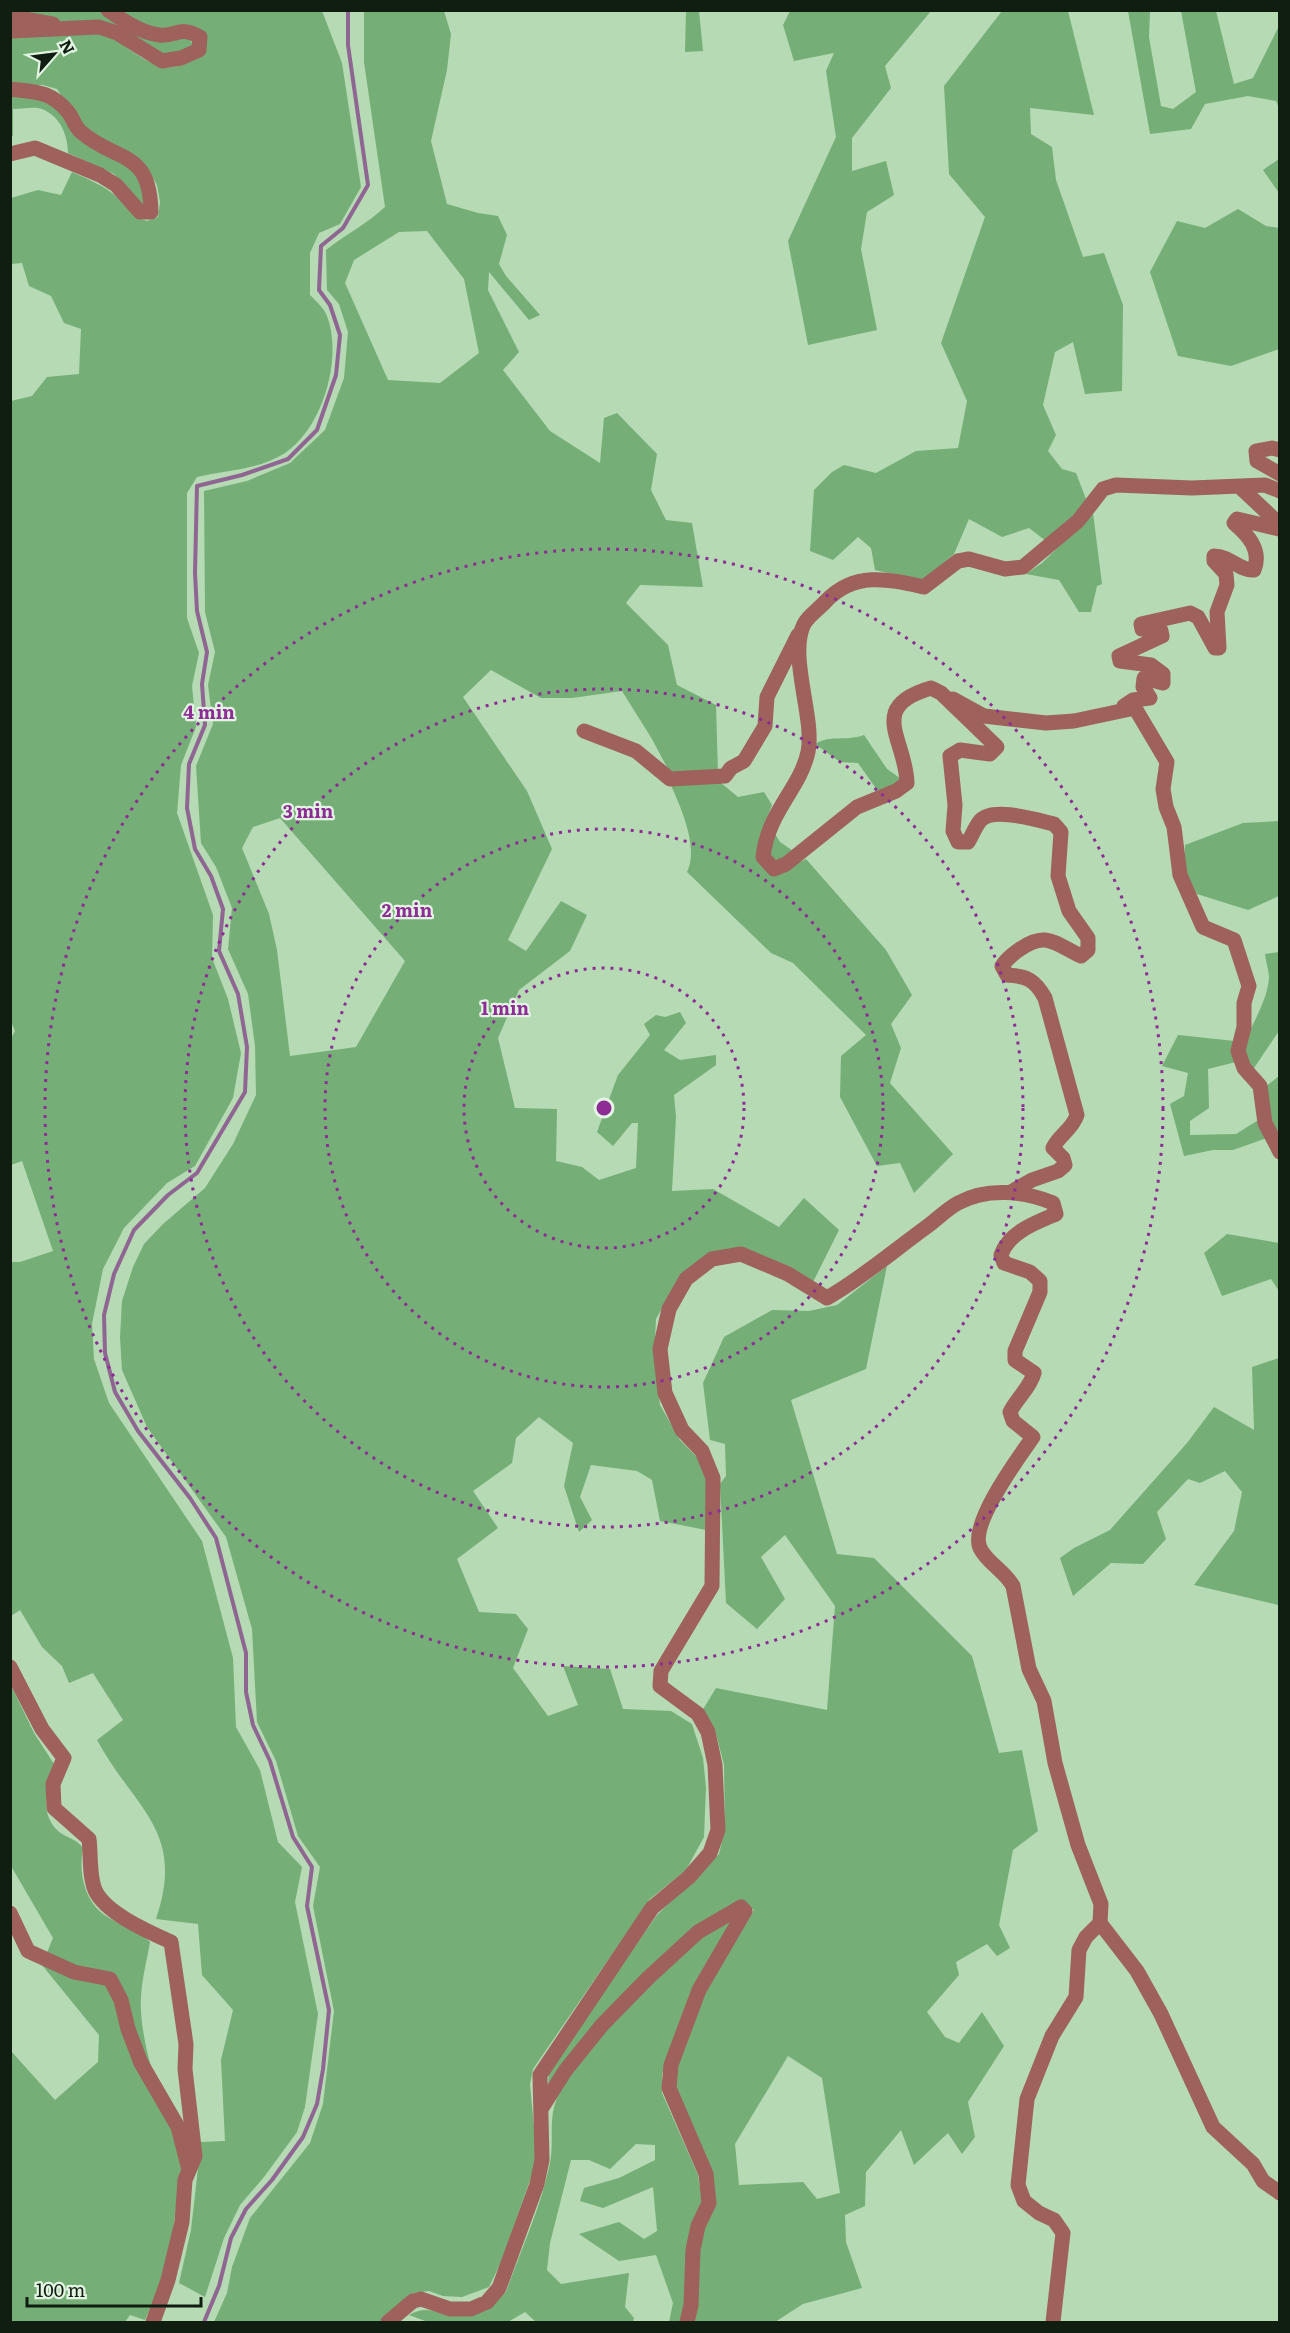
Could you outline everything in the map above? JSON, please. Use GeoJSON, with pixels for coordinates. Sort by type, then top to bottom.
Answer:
{"type":"FeatureCollection","features":[{"type":"Feature","properties":{"kind":"street"},"geometry":{"type":"LineString","coordinates":[[10,32],[99,27],[117,33],[162,61],[181,58],[199,50],[200,37],[186,30],[159,35],[130,25],[108,10]]}},
{"type":"Feature","properties":{"kind":"street"},"geometry":{"type":"LineString","coordinates":[[10,16],[33,18],[70,29]]}},
{"type":"Feature","properties":{"kind":"street"},"geometry":{"type":"LineString","coordinates":[[10,90],[38,92],[56,98],[79,131],[126,157],[143,171],[151,192],[151,212],[140,212],[116,184],[100,174],[54,155],[35,148],[10,154]]}},
{"type":"Feature","properties":{"kind":"street"},"geometry":{"type":"LineString","coordinates":[[1280,450],[1272,448],[1256,452],[1257,461],[1280,474]]}},
{"type":"Feature","properties":{"kind":"street"},"geometry":{"type":"LineString","coordinates":[[584,731],[636,751],[670,779],[725,776],[731,768],[744,761],[765,726],[767,697],[804,624],[831,596],[848,584],[878,578],[924,587],[958,561],[969,559],[1005,569],[1023,567],[1078,521],[1103,489],[1134,484],[1240,488],[1264,485],[1280,491]]}},
{"type":"Feature","properties":{"kind":"street"},"geometry":{"type":"LineString","coordinates":[[1113,712],[1133,700],[1150,698],[1143,687],[1144,678],[1163,684],[1163,674],[1151,664],[1120,661],[1119,656],[1162,636],[1161,631],[1142,629],[1141,624],[1190,612],[1198,617],[1215,648],[1219,648],[1217,612],[1227,585],[1226,574],[1214,561],[1214,556],[1223,556],[1247,570],[1254,570],[1257,563],[1251,537],[1234,523],[1237,519],[1250,520],[1279,529],[1274,519],[1240,488]]}},
{"type":"Feature","properties":{"kind":"street"},"geometry":{"type":"LineString","coordinates":[[804,624],[800,671],[808,729],[808,752],[765,837],[763,857],[774,869],[786,864],[857,807],[896,791],[907,783],[907,768],[894,733],[892,717],[900,702],[917,692],[931,688],[984,716],[1018,722],[1074,722],[1135,708],[1167,762],[1163,789],[1166,807],[1174,827],[1180,875],[1203,927],[1234,940],[1238,950],[1249,986],[1244,1003],[1244,1027],[1238,1051],[1244,1068],[1260,1086],[1265,1123],[1280,1152]]}},
{"type":"Feature","properties":{"kind":"street"},"geometry":{"type":"LineString","coordinates":[[941,693],[997,747],[990,754],[960,750],[950,756],[955,805],[953,831],[958,842],[968,842],[980,820],[989,814],[1018,816],[1054,824],[1060,832],[1058,876],[1069,911],[1088,938],[1088,950],[1081,956],[1047,940],[1035,939],[1007,958],[1002,966],[1007,975],[1023,976],[1037,982],[1045,998],[1077,1115],[1074,1126],[1056,1141],[1053,1148],[1063,1158],[1065,1165],[1058,1171],[1032,1180],[1011,1192]]}},
{"type":"Feature","properties":{"kind":"street"},"geometry":{"type":"LineString","coordinates":[[388,2322],[413,2301],[422,2299],[450,2309],[471,2309],[487,2302],[499,2288],[537,2184],[542,2160],[543,2106],[540,2075],[652,1908],[711,1853],[718,1830],[715,1765],[708,1732],[698,1714],[660,1686],[661,1671],[712,1586],[713,1478],[702,1451],[682,1430],[665,1393],[660,1349],[669,1309],[686,1279],[712,1259],[741,1254],[788,1274],[827,1298],[856,1282],[958,1203],[979,1195],[1011,1192],[1035,1195],[1053,1203],[1056,1214],[1017,1233],[1004,1246],[1001,1255],[1004,1263],[1030,1272],[1040,1281],[1040,1292],[1026,1319],[1015,1351],[1016,1360],[1034,1373],[1031,1382],[1016,1399],[1010,1412],[1013,1421],[1033,1437],[999,1483],[980,1532],[978,1544],[985,1557],[1006,1574],[1014,1586],[1029,1669],[1044,1701],[1061,1784],[1078,1845],[1101,1904],[1100,1923],[1137,1971],[1161,2014],[1213,2127],[1253,2164],[1263,2181],[1280,2193]]}},
{"type":"Feature","properties":{"kind":"street"},"geometry":{"type":"LineString","coordinates":[[10,1667],[42,1729],[64,1758],[53,1784],[54,1808],[89,1839],[94,1889],[102,1903],[146,1930],[171,1942],[186,2044],[185,2069],[195,2138],[195,2156],[185,2180],[182,2222],[168,2280],[153,2322]]}},
{"type":"Feature","properties":{"kind":"street"},"geometry":{"type":"LineString","coordinates":[[543,2106],[565,2071],[602,2025],[648,1978],[698,1932],[741,1907],[746,1911],[699,1990],[671,2066],[669,2088],[706,2174],[709,2204],[698,2226],[693,2250],[691,2305],[687,2322]]}},
{"type":"Feature","properties":{"kind":"street"},"geometry":{"type":"LineString","coordinates":[[10,1913],[28,1951],[74,1972],[110,1979],[122,2000],[128,2029],[141,2063],[178,2127],[189,2170]]}},
{"type":"Feature","properties":{"kind":"street"},"geometry":{"type":"LineString","coordinates":[[1053,2322],[1064,2233],[1054,2220],[1039,2213],[1024,2201],[1018,2186],[1027,2099],[1052,2036],[1076,1997],[1079,1950],[1086,1937],[1100,1923]]}},
{"type":"Feature","properties":{"kind":"green space"},"geometry":{"type":"Polygon","coordinates":[[[10,11],[99,11],[107,17],[188,37],[194,46],[165,57],[70,24],[10,11]]]}},
{"type":"Feature","properties":{"kind":"green space"},"geometry":{"type":"Polygon","coordinates":[[[117,11],[322,11],[342,63],[361,187],[340,224],[319,233],[310,253],[310,295],[327,316],[333,351],[326,390],[310,427],[298,442],[275,459],[253,466],[197,477],[187,493],[187,618],[199,653],[192,686],[196,727],[181,765],[177,813],[213,915],[212,958],[228,999],[241,1053],[233,1098],[195,1166],[167,1183],[124,1228],[103,1269],[92,1324],[94,1359],[109,1403],[202,1541],[233,1658],[236,1727],[260,1770],[278,1842],[302,1867],[295,1902],[318,2014],[305,2107],[297,2132],[240,2205],[224,2238],[205,2297],[179,2283],[191,2230],[201,2142],[225,2141],[221,2060],[233,2010],[202,1975],[198,1924],[156,1919],[164,1889],[165,1863],[161,1842],[152,1822],[97,1740],[123,1720],[93,1673],[69,1683],[62,1666],[42,1647],[20,1610],[11,1616],[10,1262],[20,1262],[53,1251],[22,1161],[11,1165],[10,1040],[15,1031],[10,1019],[11,401],[32,396],[47,377],[79,374],[81,329],[64,323],[51,296],[29,286],[22,263],[11,264],[11,198],[38,190],[61,195],[72,172],[108,190],[141,219],[147,221],[158,217],[160,202],[157,185],[146,166],[83,128],[57,89],[43,85],[11,85],[11,36],[69,33],[103,35],[115,39],[151,63],[167,67],[175,67],[205,54],[205,35],[138,22],[117,11]]]}},
{"type":"Feature","properties":{"kind":"green space"},"geometry":{"type":"Polygon","coordinates":[[[364,11],[444,11],[451,34],[447,70],[431,141],[447,204],[498,216],[507,235],[499,264],[506,276],[540,315],[529,320],[489,272],[488,290],[519,352],[503,370],[550,431],[600,463],[604,418],[617,413],[657,454],[651,490],[666,520],[692,523],[703,587],[640,585],[626,603],[668,645],[677,685],[716,705],[718,773],[670,773],[622,691],[572,698],[541,698],[491,670],[463,697],[527,791],[552,849],[508,940],[526,951],[561,901],[587,915],[570,951],[519,990],[498,1038],[515,1108],[557,1109],[556,1161],[582,1167],[599,1180],[636,1168],[638,1123],[632,1123],[613,1146],[597,1132],[618,1075],[650,1035],[644,1024],[656,1015],[665,1017],[680,1012],[686,1023],[664,1050],[680,1060],[716,1055],[716,1065],[674,1095],[676,1117],[672,1191],[713,1189],[779,1227],[804,1198],[839,1230],[811,1286],[742,1249],[677,1280],[656,1319],[654,1358],[660,1405],[680,1440],[698,1458],[707,1481],[706,1530],[660,1521],[652,1480],[637,1471],[591,1465],[580,1497],[592,1520],[579,1532],[564,1486],[573,1443],[539,1417],[516,1438],[512,1463],[473,1491],[498,1528],[457,1559],[479,1612],[516,1614],[528,1629],[513,1668],[548,1716],[578,1705],[563,1666],[610,1669],[623,1709],[671,1711],[692,1724],[703,1758],[706,1787],[704,1837],[686,1870],[650,1899],[533,2069],[530,2084],[537,2160],[502,2260],[489,2287],[462,2297],[443,2296],[429,2291],[413,2293],[379,2322],[214,2322],[227,2293],[232,2267],[250,2218],[310,2143],[323,2104],[334,2011],[313,1906],[320,1867],[298,1836],[276,1761],[257,1722],[252,1629],[226,1537],[147,1427],[122,1370],[120,1337],[122,1301],[133,1267],[144,1244],[163,1224],[205,1188],[233,1144],[256,1095],[255,1046],[248,994],[228,949],[232,908],[216,867],[201,843],[196,766],[213,724],[208,685],[215,652],[205,612],[204,491],[247,481],[290,463],[325,430],[344,378],[348,332],[339,304],[327,290],[326,250],[385,207],[364,62],[364,11]],[[427,231],[399,232],[354,260],[345,283],[388,380],[440,383],[479,353],[464,279],[427,231]],[[280,818],[253,827],[242,848],[269,914],[277,950],[290,1056],[356,1047],[405,961],[280,818]]]}},
{"type":"Feature","properties":{"kind":"green space"},"geometry":{"type":"Polygon","coordinates":[[[686,11],[699,11],[703,51],[685,52],[686,11]]]}},
{"type":"Feature","properties":{"kind":"green space"},"geometry":{"type":"Polygon","coordinates":[[[790,11],[931,11],[885,66],[891,88],[852,138],[852,171],[886,161],[894,195],[867,212],[861,249],[877,330],[808,345],[788,241],[836,137],[826,71],[834,53],[794,61],[783,25],[790,11]]]}},
{"type":"Feature","properties":{"kind":"green space"},"geometry":{"type":"Polygon","coordinates":[[[1002,11],[1068,11],[1094,115],[1030,108],[1031,134],[1052,147],[1056,180],[1083,257],[1104,253],[1123,305],[1122,391],[1085,394],[1073,342],[1055,352],[1043,405],[1056,435],[1048,451],[1062,469],[1076,473],[1086,499],[1072,518],[1046,541],[1029,528],[1002,537],[969,519],[954,554],[922,581],[875,570],[871,548],[858,537],[833,560],[810,551],[814,490],[832,472],[844,465],[876,473],[916,451],[958,448],[967,401],[941,343],[985,217],[949,174],[944,86],[1002,11]]]}},
{"type":"Feature","properties":{"kind":"green space"},"geometry":{"type":"Polygon","coordinates":[[[1128,11],[1150,11],[1149,37],[1161,106],[1173,109],[1196,92],[1181,11],[1216,11],[1234,84],[1253,78],[1279,26],[1279,108],[1276,101],[1248,96],[1205,104],[1191,129],[1150,134],[1128,11]]]}},
{"type":"Feature","properties":{"kind":"green space"},"geometry":{"type":"Polygon","coordinates":[[[10,92],[37,94],[123,160],[148,191],[142,206],[114,174],[68,153],[64,132],[52,114],[38,108],[13,109],[13,136],[11,136],[10,92]]]}},
{"type":"Feature","properties":{"kind":"green space"},"geometry":{"type":"Polygon","coordinates":[[[1279,159],[1279,193],[1263,170],[1279,159]]]}},
{"type":"Feature","properties":{"kind":"green space"},"geometry":{"type":"Polygon","coordinates":[[[1238,209],[1266,226],[1279,228],[1279,349],[1231,366],[1178,356],[1150,272],[1177,221],[1205,228],[1238,209]]]}},
{"type":"Feature","properties":{"kind":"green space"},"geometry":{"type":"Polygon","coordinates":[[[1093,513],[1102,584],[1097,586],[1091,612],[1079,612],[1059,580],[1026,574],[1042,563],[1093,513]]]}},
{"type":"Feature","properties":{"kind":"green space"},"geometry":{"type":"Polygon","coordinates":[[[864,735],[887,769],[904,781],[880,794],[858,763],[840,762],[815,744],[827,739],[864,735]]]}},
{"type":"Feature","properties":{"kind":"green space"},"geometry":{"type":"Polygon","coordinates":[[[670,783],[721,783],[738,797],[764,792],[772,805],[761,835],[759,855],[783,870],[806,859],[886,950],[912,995],[891,1024],[901,1048],[890,1083],[953,1154],[914,1193],[900,1163],[877,1166],[840,1097],[841,1056],[866,1035],[793,963],[771,953],[687,872],[691,851],[690,839],[670,783]]]}},
{"type":"Feature","properties":{"kind":"green space"},"geometry":{"type":"Polygon","coordinates":[[[1279,821],[1279,896],[1248,910],[1197,894],[1185,874],[1185,845],[1243,823],[1279,821]]]}},
{"type":"Feature","properties":{"kind":"green space"},"geometry":{"type":"Polygon","coordinates":[[[772,829],[780,842],[796,853],[775,866],[766,856],[772,829]]]}},
{"type":"Feature","properties":{"kind":"green space"},"geometry":{"type":"Polygon","coordinates":[[[1279,952],[1279,1031],[1252,1071],[1242,1051],[1268,988],[1269,975],[1265,954],[1279,952]]]}},
{"type":"Feature","properties":{"kind":"green space"},"geometry":{"type":"Polygon","coordinates":[[[1178,1035],[1235,1041],[1236,1062],[1208,1069],[1209,1108],[1190,1121],[1190,1135],[1236,1134],[1260,1119],[1267,1138],[1233,1150],[1213,1150],[1184,1156],[1170,1104],[1184,1096],[1188,1073],[1162,1066],[1178,1035]]]}},
{"type":"Feature","properties":{"kind":"green space"},"geometry":{"type":"Polygon","coordinates":[[[1279,1076],[1279,1136],[1276,1136],[1264,1088],[1279,1076]]]}},
{"type":"Feature","properties":{"kind":"green space"},"geometry":{"type":"Polygon","coordinates":[[[1227,1234],[1279,1243],[1279,1291],[1271,1279],[1222,1296],[1204,1253],[1227,1234]]]}},
{"type":"Feature","properties":{"kind":"green space"},"geometry":{"type":"Polygon","coordinates":[[[887,1266],[866,1369],[791,1400],[837,1554],[874,1558],[972,1656],[999,1753],[1022,1750],[1038,1831],[1013,1850],[999,1925],[1010,1948],[997,1956],[987,1944],[956,1962],[959,1975],[927,2012],[945,2037],[959,2043],[982,2012],[1004,2046],[968,2102],[975,2137],[962,2154],[948,2133],[914,2165],[901,2130],[866,2172],[865,2206],[845,2215],[846,2242],[862,2288],[803,2304],[775,2322],[693,2322],[702,2231],[715,2206],[674,2085],[677,2064],[705,1992],[754,1910],[741,1901],[717,1917],[548,2090],[549,2069],[657,1915],[719,1854],[725,1829],[724,1765],[715,1730],[702,1711],[716,1688],[827,1710],[835,1606],[785,1535],[761,1557],[785,1599],[757,1629],[726,1603],[720,1484],[726,1476],[725,1444],[710,1440],[703,1383],[724,1337],[772,1310],[809,1311],[837,1305],[887,1266]],[[788,2056],[735,2144],[739,2185],[803,2182],[817,2199],[840,2193],[822,2078],[788,2056]]]}},
{"type":"Feature","properties":{"kind":"green space"},"geometry":{"type":"Polygon","coordinates":[[[1279,1358],[1278,1605],[1194,1585],[1234,1531],[1242,1492],[1225,1471],[1200,1483],[1188,1479],[1157,1512],[1166,1539],[1143,1564],[1111,1563],[1073,1596],[1060,1558],[1074,1548],[1110,1530],[1187,1443],[1214,1407],[1254,1430],[1252,1367],[1279,1358]]]}},
{"type":"Feature","properties":{"kind":"green space"},"geometry":{"type":"Polygon","coordinates":[[[10,1683],[34,1733],[54,1764],[47,1789],[48,1815],[57,1830],[83,1848],[83,1878],[89,1897],[94,1905],[109,1918],[130,1928],[150,1942],[141,1997],[144,2036],[162,2103],[185,2161],[178,2191],[167,2267],[145,2320],[130,2315],[125,2322],[11,2322],[11,2051],[55,2100],[98,2062],[99,2035],[42,1965],[53,1938],[11,1866],[10,1683]]]}},
{"type":"Feature","properties":{"kind":"green space"},"geometry":{"type":"Polygon","coordinates":[[[737,1917],[692,1991],[662,2074],[662,2093],[698,2175],[702,2200],[685,2312],[681,2322],[669,2322],[673,2303],[656,2255],[619,2261],[579,2234],[619,2222],[644,2239],[657,2231],[653,2187],[603,2208],[580,2201],[584,2188],[619,2178],[655,2160],[655,2145],[636,2144],[610,2169],[589,2160],[571,2160],[550,2243],[547,2270],[561,2284],[629,2273],[625,2307],[634,2318],[633,2322],[536,2322],[525,2312],[508,2322],[428,2322],[409,2315],[422,2310],[447,2315],[468,2313],[489,2304],[506,2292],[546,2179],[551,2156],[553,2111],[563,2086],[597,2041],[665,1969],[701,1937],[737,1917]]]}},
{"type":"Feature","properties":{"kind":"waterway"},"geometry":{"type":"LineString","coordinates":[[204,2322],[219,2286],[231,2238],[246,2209],[272,2180],[303,2137],[317,2104],[329,2010],[307,1906],[312,1867],[293,1837],[270,1761],[253,1725],[246,1692],[246,1653],[216,1538],[190,1498],[138,1431],[115,1392],[105,1353],[104,1315],[114,1274],[134,1230],[168,1195],[197,1173],[245,1092],[247,1047],[238,994],[219,951],[223,909],[211,876],[195,849],[187,808],[189,764],[205,725],[202,684],[207,652],[197,611],[195,573],[197,486],[242,475],[288,459],[317,430],[336,375],[340,335],[330,305],[319,290],[321,246],[343,228],[368,185],[348,45],[348,10]]}}]}
